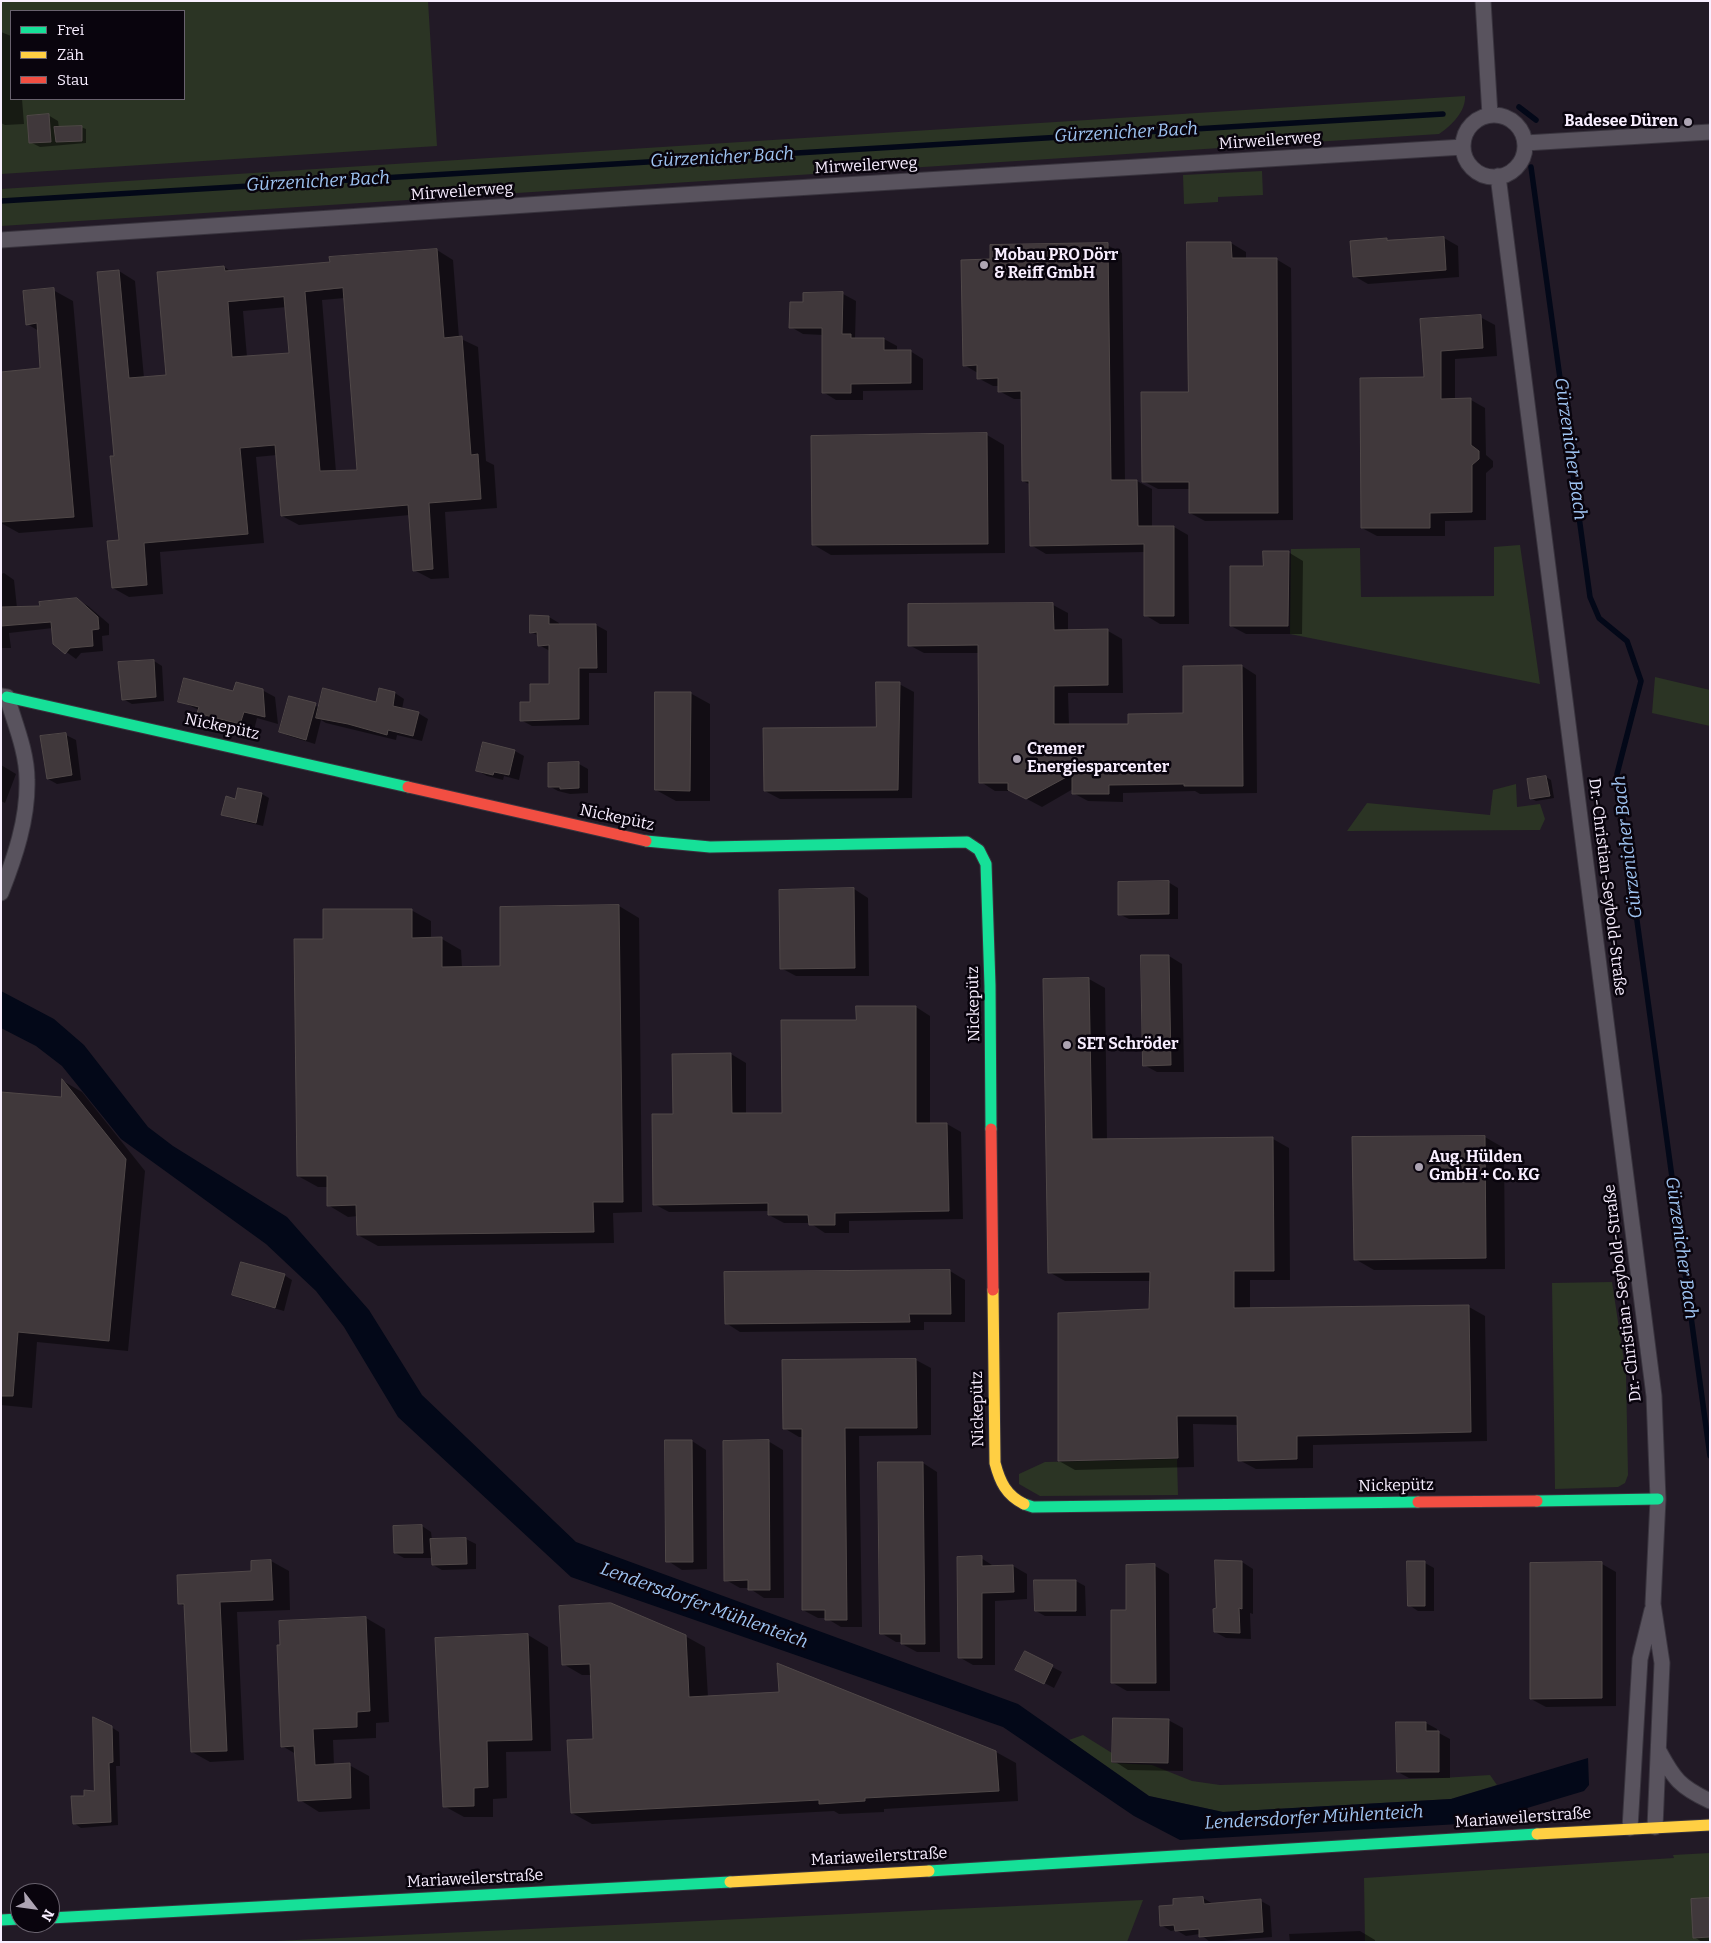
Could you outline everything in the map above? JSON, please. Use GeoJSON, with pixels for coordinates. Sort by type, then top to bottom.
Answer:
{"type":"FeatureCollection","features":[{"type":"Feature","properties":{"kind":"street"},"geometry":{"type":"LineString","coordinates":[[1483,1],[1490,115]]}},
{"type":"Feature","properties":{"kind":"street"},"geometry":{"type":"LineString","coordinates":[[1490,115],[1503,116],[1514,122],[1522,131],[1525,143],[1524,155],[1518,165],[1509,173],[1498,176],[1486,175],[1474,169],[1466,159],[1463,147],[1465,136],[1471,126],[1480,118],[1490,115]]}},
{"type":"Feature","properties":{"kind":"street"},"geometry":{"type":"LineString","coordinates":[[1525,143],[1710,132]]}},
{"type":"Feature","properties":{"kind":"street","name":"Mirweilerweg"},"geometry":{"type":"LineString","coordinates":[[1,240],[632,198],[1463,147]]}},
{"type":"Feature","properties":{"kind":"street","name":"Dr.-Christian-Seybold-Straße"},"geometry":{"type":"LineString","coordinates":[[1498,176],[1651,1376],[1658,1499],[1653,1604],[1640,1658],[1630,1828]]}},
{"type":"Feature","properties":{"kind":"street"},"geometry":{"type":"LineString","coordinates":[[1,893],[21,835],[28,780],[24,754],[4,697]]}},
{"type":"Feature","properties":{"kind":"street","name":"Nickepütz"},"geometry":{"type":"LineString","coordinates":[[4,697],[271,754],[641,841],[710,847],[967,842],[980,850],[986,864],[990,986],[995,1463],[998,1478],[1009,1495],[1020,1503],[1033,1507],[1658,1499]]}},
{"type":"Feature","properties":{"kind":"street","name":"Dr.-Christian-Seybold-Straße"},"geometry":{"type":"LineString","coordinates":[[1653,1604],[1662,1663],[1655,1827]]}},
{"type":"Feature","properties":{"kind":"street"},"geometry":{"type":"LineString","coordinates":[[1658,1750],[1672,1776],[1691,1792],[1710,1801]]}},
{"type":"Feature","properties":{"kind":"street","name":"Mariaweilerstraße"},"geometry":{"type":"LineString","coordinates":[[60,1917],[889,1874],[1710,1824]]}},
{"type":"Feature","properties":{"kind":"green space"},"geometry":{"type":"Polygon","coordinates":[[[1,1],[428,1],[437,146],[1,174],[1,1]]]}},
{"type":"Feature","properties":{"kind":"green space"},"geometry":{"type":"Polygon","coordinates":[[[1465,96],[1461,112],[1439,134],[1,226],[1,189],[1465,96]]]}},
{"type":"Feature","properties":{"kind":"green space"},"geometry":{"type":"Polygon","coordinates":[[[1262,171],[1263,195],[1218,197],[1218,202],[1184,204],[1183,175],[1262,171]]]}},
{"type":"Feature","properties":{"kind":"green space"},"geometry":{"type":"Polygon","coordinates":[[[1520,545],[1540,684],[1290,634],[1291,549],[1360,548],[1361,597],[1494,596],[1494,547],[1520,545]]]}},
{"type":"Feature","properties":{"kind":"green space"},"geometry":{"type":"Polygon","coordinates":[[[1655,677],[1710,690],[1710,726],[1652,713],[1655,677]]]}},
{"type":"Feature","properties":{"kind":"green space"},"geometry":{"type":"Polygon","coordinates":[[[1516,784],[1517,807],[1540,804],[1545,819],[1540,830],[1347,831],[1367,803],[1490,815],[1493,790],[1516,784]]]}},
{"type":"Feature","properties":{"kind":"green space"},"geometry":{"type":"Polygon","coordinates":[[[1612,1282],[1626,1374],[1628,1475],[1625,1483],[1618,1487],[1555,1489],[1552,1283],[1612,1282]]]}},
{"type":"Feature","properties":{"kind":"green space"},"geometry":{"type":"Polygon","coordinates":[[[1177,1459],[1178,1495],[1040,1496],[1019,1484],[1019,1474],[1045,1462],[1177,1459]]]}},
{"type":"Feature","properties":{"kind":"green space"},"geometry":{"type":"Polygon","coordinates":[[[1083,1735],[1112,1753],[1112,1763],[1152,1765],[1192,1781],[1220,1785],[1490,1775],[1497,1785],[1451,1799],[1223,1812],[1149,1796],[1069,1740],[1083,1735]]]}},
{"type":"Feature","properties":{"kind":"green space"},"geometry":{"type":"Polygon","coordinates":[[[1710,1853],[1710,1942],[1365,1942],[1364,1878],[1674,1858],[1673,1855],[1710,1853]]]}},
{"type":"Feature","properties":{"kind":"green space"},"geometry":{"type":"Polygon","coordinates":[[[1143,1900],[1127,1942],[254,1942],[1143,1900]]]}},
{"type":"Feature","properties":{"kind":"water","name":"Lendersdorfer Mühlenteich"},"geometry":{"type":"Polygon","coordinates":[[[1,991],[54,1019],[84,1045],[148,1127],[173,1146],[287,1217],[369,1310],[422,1395],[576,1542],[1018,1704],[1149,1796],[1223,1812],[1451,1799],[1588,1758],[1589,1785],[1584,1791],[1477,1823],[1180,1840],[1134,1816],[1003,1727],[571,1577],[398,1417],[344,1327],[316,1291],[266,1244],[121,1139],[62,1066],[36,1046],[1,1028],[1,991]]]}},
{"type":"Feature","properties":{"kind":"building"},"geometry":{"type":"Polygon","coordinates":[[[49,114],[51,142],[29,143],[27,116],[49,114]]]}},
{"type":"Feature","properties":{"kind":"building"},"geometry":{"type":"Polygon","coordinates":[[[82,126],[82,141],[56,142],[54,127],[82,126]]]}},
{"type":"Feature","properties":{"kind":"building"},"geometry":{"type":"Polygon","coordinates":[[[1444,237],[1446,270],[1353,277],[1350,241],[1444,237]]]}},
{"type":"Feature","properties":{"kind":"building"},"geometry":{"type":"Polygon","coordinates":[[[1187,242],[1231,242],[1232,258],[1277,258],[1278,513],[1189,513],[1189,482],[1142,482],[1141,392],[1188,392],[1187,242]]]}},
{"type":"Feature","properties":{"kind":"building"},"geometry":{"type":"Polygon","coordinates":[[[1108,243],[1111,480],[1137,480],[1138,526],[1174,526],[1174,616],[1144,616],[1144,544],[1030,546],[1029,481],[1022,481],[1021,391],[998,392],[998,378],[977,379],[977,365],[963,366],[961,260],[990,259],[990,245],[1108,243]]]}},
{"type":"Feature","properties":{"kind":"building"},"geometry":{"type":"Polygon","coordinates":[[[437,249],[444,338],[462,336],[471,455],[478,454],[481,499],[429,503],[433,569],[413,571],[408,505],[281,516],[275,445],[240,448],[248,534],[144,543],[147,585],[112,588],[107,541],[119,540],[110,456],[114,456],[97,272],[119,270],[129,378],[166,375],[157,272],[224,266],[225,271],[330,262],[329,257],[437,249]],[[343,288],[305,292],[320,471],[357,470],[343,288]],[[284,297],[228,302],[232,357],[289,353],[284,297]]]}},
{"type":"Feature","properties":{"kind":"building"},"geometry":{"type":"Polygon","coordinates":[[[54,288],[74,517],[1,522],[1,372],[40,368],[37,323],[26,325],[23,291],[54,288]]]}},
{"type":"Feature","properties":{"kind":"building"},"geometry":{"type":"Polygon","coordinates":[[[843,292],[842,334],[851,334],[851,338],[884,338],[884,350],[911,350],[911,383],[851,384],[851,393],[822,393],[822,328],[789,328],[790,302],[803,302],[803,293],[843,292]]]}},
{"type":"Feature","properties":{"kind":"building"},"geometry":{"type":"Polygon","coordinates":[[[1481,315],[1483,348],[1441,351],[1441,399],[1471,398],[1471,445],[1479,451],[1479,459],[1472,465],[1472,512],[1430,513],[1430,528],[1361,528],[1360,378],[1424,377],[1420,319],[1481,315]]]}},
{"type":"Feature","properties":{"kind":"building"},"geometry":{"type":"Polygon","coordinates":[[[987,433],[988,544],[812,545],[811,436],[987,433]]]}},
{"type":"Feature","properties":{"kind":"building"},"geometry":{"type":"Polygon","coordinates":[[[1263,551],[1289,551],[1288,626],[1230,626],[1230,566],[1263,566],[1263,551]]]}},
{"type":"Feature","properties":{"kind":"building"},"geometry":{"type":"Polygon","coordinates":[[[77,598],[98,617],[99,629],[92,630],[93,646],[70,648],[65,654],[53,644],[51,622],[1,626],[1,607],[40,606],[39,602],[77,598]]]}},
{"type":"Feature","properties":{"kind":"building"},"geometry":{"type":"Polygon","coordinates":[[[1053,603],[1054,630],[1108,629],[1108,685],[1054,686],[1054,724],[1128,724],[1128,714],[1183,713],[1183,666],[1242,665],[1243,786],[1184,786],[1184,784],[1109,785],[1109,794],[1072,794],[1072,774],[1026,799],[1008,790],[1008,783],[979,783],[978,645],[908,646],[908,604],[1053,603]]]}},
{"type":"Feature","properties":{"kind":"building"},"geometry":{"type":"Polygon","coordinates":[[[530,615],[549,616],[549,624],[596,624],[597,668],[579,668],[579,719],[520,721],[520,702],[530,702],[530,684],[549,684],[549,645],[538,646],[537,632],[530,633],[530,615]]]}},
{"type":"Feature","properties":{"kind":"building"},"geometry":{"type":"Polygon","coordinates":[[[154,660],[156,697],[122,700],[118,662],[154,660]]]}},
{"type":"Feature","properties":{"kind":"building"},"geometry":{"type":"Polygon","coordinates":[[[184,678],[233,691],[236,682],[263,689],[265,717],[244,712],[240,724],[197,713],[199,707],[178,702],[184,678]]]}},
{"type":"Feature","properties":{"kind":"building"},"geometry":{"type":"Polygon","coordinates":[[[876,682],[900,682],[898,790],[764,791],[763,728],[876,727],[876,682]]]}},
{"type":"Feature","properties":{"kind":"building"},"geometry":{"type":"Polygon","coordinates":[[[323,688],[376,702],[379,688],[395,692],[393,706],[419,712],[413,736],[388,730],[387,735],[348,724],[316,718],[323,688]]]}},
{"type":"Feature","properties":{"kind":"building"},"geometry":{"type":"Polygon","coordinates":[[[655,692],[691,692],[690,791],[655,790],[655,692]]]}},
{"type":"Feature","properties":{"kind":"building"},"geometry":{"type":"Polygon","coordinates":[[[289,696],[316,703],[306,740],[279,732],[289,696]]]}},
{"type":"Feature","properties":{"kind":"building"},"geometry":{"type":"Polygon","coordinates":[[[66,733],[72,775],[47,779],[40,736],[66,733]]]}},
{"type":"Feature","properties":{"kind":"building"},"geometry":{"type":"Polygon","coordinates":[[[483,742],[515,750],[509,775],[494,772],[493,775],[476,771],[483,742]]]}},
{"type":"Feature","properties":{"kind":"building"},"geometry":{"type":"Polygon","coordinates":[[[579,762],[579,788],[560,789],[560,787],[548,787],[548,763],[579,762]]]}},
{"type":"Feature","properties":{"kind":"building"},"geometry":{"type":"Polygon","coordinates":[[[1546,776],[1550,796],[1530,799],[1527,779],[1546,776]]]}},
{"type":"Feature","properties":{"kind":"building"},"geometry":{"type":"Polygon","coordinates":[[[238,788],[262,793],[256,823],[221,815],[226,796],[235,799],[238,788]]]}},
{"type":"Feature","properties":{"kind":"building"},"geometry":{"type":"Polygon","coordinates":[[[1169,881],[1169,914],[1118,915],[1118,882],[1169,881]]]}},
{"type":"Feature","properties":{"kind":"building"},"geometry":{"type":"Polygon","coordinates":[[[854,888],[855,968],[780,969],[779,890],[854,888]]]}},
{"type":"Feature","properties":{"kind":"building"},"geometry":{"type":"Polygon","coordinates":[[[619,905],[623,1202],[593,1202],[594,1232],[357,1235],[356,1205],[327,1206],[327,1176],[297,1176],[294,939],[323,939],[323,909],[412,909],[412,938],[442,937],[442,967],[500,966],[500,907],[619,905]]]}},
{"type":"Feature","properties":{"kind":"building"},"geometry":{"type":"Polygon","coordinates":[[[1141,955],[1169,955],[1171,1065],[1143,1066],[1141,955]]]}},
{"type":"Feature","properties":{"kind":"building"},"geometry":{"type":"Polygon","coordinates":[[[1089,978],[1092,1139],[1273,1137],[1274,1271],[1234,1271],[1234,1308],[1469,1305],[1471,1432],[1297,1436],[1297,1459],[1238,1461],[1237,1416],[1177,1416],[1178,1458],[1058,1461],[1058,1313],[1149,1309],[1150,1272],[1048,1273],[1043,979],[1089,978]]]}},
{"type":"Feature","properties":{"kind":"building"},"geometry":{"type":"Polygon","coordinates":[[[856,1006],[916,1006],[916,1123],[947,1123],[949,1211],[835,1213],[835,1225],[809,1225],[808,1215],[768,1215],[768,1203],[653,1205],[652,1114],[673,1114],[672,1054],[731,1053],[732,1113],[782,1113],[781,1020],[856,1020],[856,1006]]]}},
{"type":"Feature","properties":{"kind":"building"},"geometry":{"type":"Polygon","coordinates":[[[62,1079],[126,1159],[109,1341],[18,1332],[13,1396],[1,1396],[1,1092],[61,1097],[62,1079]]]}},
{"type":"Feature","properties":{"kind":"building","name":"Aug. Hülden GmbH + Co. KG"},"geometry":{"type":"Polygon","coordinates":[[[1485,1136],[1486,1258],[1354,1260],[1352,1137],[1485,1136]]]}},
{"type":"Feature","properties":{"kind":"building"},"geometry":{"type":"Polygon","coordinates":[[[241,1262],[285,1274],[275,1308],[232,1295],[241,1262]]]}},
{"type":"Feature","properties":{"kind":"building"},"geometry":{"type":"Polygon","coordinates":[[[950,1270],[951,1314],[909,1314],[910,1322],[725,1324],[724,1272],[950,1270]]]}},
{"type":"Feature","properties":{"kind":"building"},"geometry":{"type":"Polygon","coordinates":[[[916,1359],[917,1428],[845,1428],[847,1620],[825,1620],[825,1610],[802,1610],[802,1429],[783,1429],[782,1360],[916,1359]]]}},
{"type":"Feature","properties":{"kind":"building"},"geometry":{"type":"Polygon","coordinates":[[[665,1440],[692,1440],[693,1562],[666,1562],[665,1440]]]}},
{"type":"Feature","properties":{"kind":"building"},"geometry":{"type":"Polygon","coordinates":[[[769,1440],[770,1590],[748,1590],[748,1580],[724,1581],[723,1441],[769,1440]]]}},
{"type":"Feature","properties":{"kind":"building"},"geometry":{"type":"Polygon","coordinates":[[[878,1462],[923,1462],[925,1644],[901,1644],[901,1634],[880,1634],[878,1462]]]}},
{"type":"Feature","properties":{"kind":"building"},"geometry":{"type":"Polygon","coordinates":[[[422,1525],[423,1553],[394,1553],[393,1526],[422,1525]]]}},
{"type":"Feature","properties":{"kind":"building"},"geometry":{"type":"Polygon","coordinates":[[[466,1538],[467,1564],[432,1565],[430,1539],[466,1538]]]}},
{"type":"Feature","properties":{"kind":"building"},"geometry":{"type":"Polygon","coordinates":[[[982,1556],[982,1566],[1013,1565],[1014,1592],[982,1593],[982,1658],[958,1658],[957,1557],[982,1556]]]}},
{"type":"Feature","properties":{"kind":"building"},"geometry":{"type":"Polygon","coordinates":[[[271,1560],[273,1600],[220,1602],[227,1751],[191,1752],[184,1604],[178,1604],[177,1575],[251,1571],[251,1561],[271,1560]]]}},
{"type":"Feature","properties":{"kind":"building"},"geometry":{"type":"Polygon","coordinates":[[[1215,1560],[1242,1561],[1242,1609],[1239,1608],[1240,1633],[1214,1632],[1213,1609],[1216,1608],[1215,1560]]]}},
{"type":"Feature","properties":{"kind":"building"},"geometry":{"type":"Polygon","coordinates":[[[1407,1561],[1425,1561],[1425,1606],[1408,1606],[1407,1561]]]}},
{"type":"Feature","properties":{"kind":"building"},"geometry":{"type":"Polygon","coordinates":[[[1602,1562],[1602,1698],[1530,1699],[1530,1563],[1602,1562]]]}},
{"type":"Feature","properties":{"kind":"building"},"geometry":{"type":"Polygon","coordinates":[[[1155,1564],[1156,1683],[1111,1683],[1111,1610],[1126,1610],[1126,1565],[1155,1564]]]}},
{"type":"Feature","properties":{"kind":"building"},"geometry":{"type":"Polygon","coordinates":[[[1034,1580],[1076,1580],[1076,1611],[1035,1611],[1034,1580]]]}},
{"type":"Feature","properties":{"kind":"building"},"geometry":{"type":"Polygon","coordinates":[[[611,1603],[686,1635],[689,1697],[779,1692],[777,1663],[996,1751],[999,1791],[865,1798],[865,1801],[819,1804],[819,1800],[571,1813],[567,1740],[593,1739],[590,1664],[562,1665],[559,1606],[611,1603]]]}},
{"type":"Feature","properties":{"kind":"building"},"geometry":{"type":"Polygon","coordinates":[[[366,1617],[370,1711],[357,1712],[357,1727],[313,1729],[315,1765],[350,1763],[351,1798],[298,1801],[294,1746],[281,1747],[277,1645],[280,1645],[279,1621],[366,1617]]]}},
{"type":"Feature","properties":{"kind":"building"},"geometry":{"type":"Polygon","coordinates":[[[528,1634],[532,1740],[487,1741],[488,1787],[474,1788],[474,1806],[443,1807],[435,1638],[528,1634]]]}},
{"type":"Feature","properties":{"kind":"building"},"geometry":{"type":"Polygon","coordinates":[[[1025,1651],[1053,1665],[1044,1684],[1015,1670],[1025,1651]]]}},
{"type":"Feature","properties":{"kind":"building"},"geometry":{"type":"Polygon","coordinates":[[[93,1717],[112,1726],[113,1762],[109,1763],[111,1822],[73,1824],[71,1796],[84,1796],[84,1790],[94,1791],[93,1717]]]}},
{"type":"Feature","properties":{"kind":"building"},"geometry":{"type":"Polygon","coordinates":[[[1113,1718],[1169,1719],[1168,1763],[1112,1762],[1113,1718]]]}},
{"type":"Feature","properties":{"kind":"building"},"geometry":{"type":"Polygon","coordinates":[[[1396,1722],[1426,1722],[1426,1731],[1439,1731],[1439,1772],[1397,1772],[1396,1722]]]}},
{"type":"Feature","properties":{"kind":"building"},"geometry":{"type":"Polygon","coordinates":[[[1203,1897],[1204,1904],[1261,1899],[1263,1932],[1199,1937],[1199,1929],[1175,1931],[1174,1925],[1160,1926],[1159,1906],[1173,1905],[1173,1899],[1203,1897]]]}},
{"type":"Feature","properties":{"kind":"building"},"geometry":{"type":"Polygon","coordinates":[[[1709,1898],[1710,1937],[1693,1938],[1691,1899],[1709,1898]]]}},
{"type":"Feature","properties":{"kind":"waterway","name":"Gürzenicher Bach"},"geometry":{"type":"LineString","coordinates":[[1519,107],[1536,120]]}},
{"type":"Feature","properties":{"kind":"waterway","name":"Gürzenicher Bach"},"geometry":{"type":"LineString","coordinates":[[1,201],[1443,114]]}},
{"type":"Feature","properties":{"kind":"waterway","name":"Gürzenicher Bach"},"geometry":{"type":"LineString","coordinates":[[1531,167],[1590,597],[1599,618],[1627,641],[1641,681],[1617,774],[1710,1456]]}},
{"type":"Feature","properties":{"kind":"traffic: fast"},"geometry":{"type":"LineString","coordinates":[[7,697],[408,787]]}},
{"type":"Feature","properties":{"kind":"traffic: fast"},"geometry":{"type":"LineString","coordinates":[[646,841],[710,847],[967,842],[979,850],[986,864],[990,986],[991,1129]]}},
{"type":"Feature","properties":{"kind":"traffic: fast"},"geometry":{"type":"LineString","coordinates":[[1537,1501],[1658,1499]]}},
{"type":"Feature","properties":{"kind":"traffic: fast"},"geometry":{"type":"LineString","coordinates":[[1024,1504],[1033,1507],[1418,1502]]}},
{"type":"Feature","properties":{"kind":"traffic: fast"},"geometry":{"type":"LineString","coordinates":[[929,1871],[1537,1834]]}},
{"type":"Feature","properties":{"kind":"traffic: fast"},"geometry":{"type":"LineString","coordinates":[[60,1917],[730,1882]]}},
{"type":"Feature","properties":{"kind":"traffic: fast"},"geometry":{"type":"LineString","coordinates":[[1,1920],[10,1920]]}},
{"type":"Feature","properties":{"kind":"traffic: slow"},"geometry":{"type":"LineString","coordinates":[[993,1290],[995,1463],[999,1476],[1008,1492],[1024,1504]]}},
{"type":"Feature","properties":{"kind":"traffic: slow"},"geometry":{"type":"LineString","coordinates":[[1537,1834],[1710,1825]]}},
{"type":"Feature","properties":{"kind":"traffic: slow"},"geometry":{"type":"LineString","coordinates":[[730,1882],[929,1871]]}},
{"type":"Feature","properties":{"kind":"traffic: jam"},"geometry":{"type":"LineString","coordinates":[[408,787],[646,841]]}},
{"type":"Feature","properties":{"kind":"traffic: jam"},"geometry":{"type":"LineString","coordinates":[[991,1129],[993,1290]]}},
{"type":"Feature","properties":{"kind":"traffic: jam"},"geometry":{"type":"LineString","coordinates":[[1418,1502],[1537,1501]]}},
{"type":"Feature","properties":{"kind":"place","name":"Badesee Düren"},"geometry":{"type":"Point","coordinates":[1688,122]}},
{"type":"Feature","properties":{"kind":"place","name":"Mobau PRO Dörr & Reiff GmbH"},"geometry":{"type":"Point","coordinates":[984,265]}},
{"type":"Feature","properties":{"kind":"place","name":"Cremer Energiesparcenter"},"geometry":{"type":"Point","coordinates":[1017,759]}},
{"type":"Feature","properties":{"kind":"place","name":"SET Schröder"},"geometry":{"type":"Point","coordinates":[1067,1045]}},
{"type":"Feature","properties":{"kind":"place","name":"Aug. Hülden GmbH + Co. KG"},"geometry":{"type":"Point","coordinates":[1419,1167]}}]}
